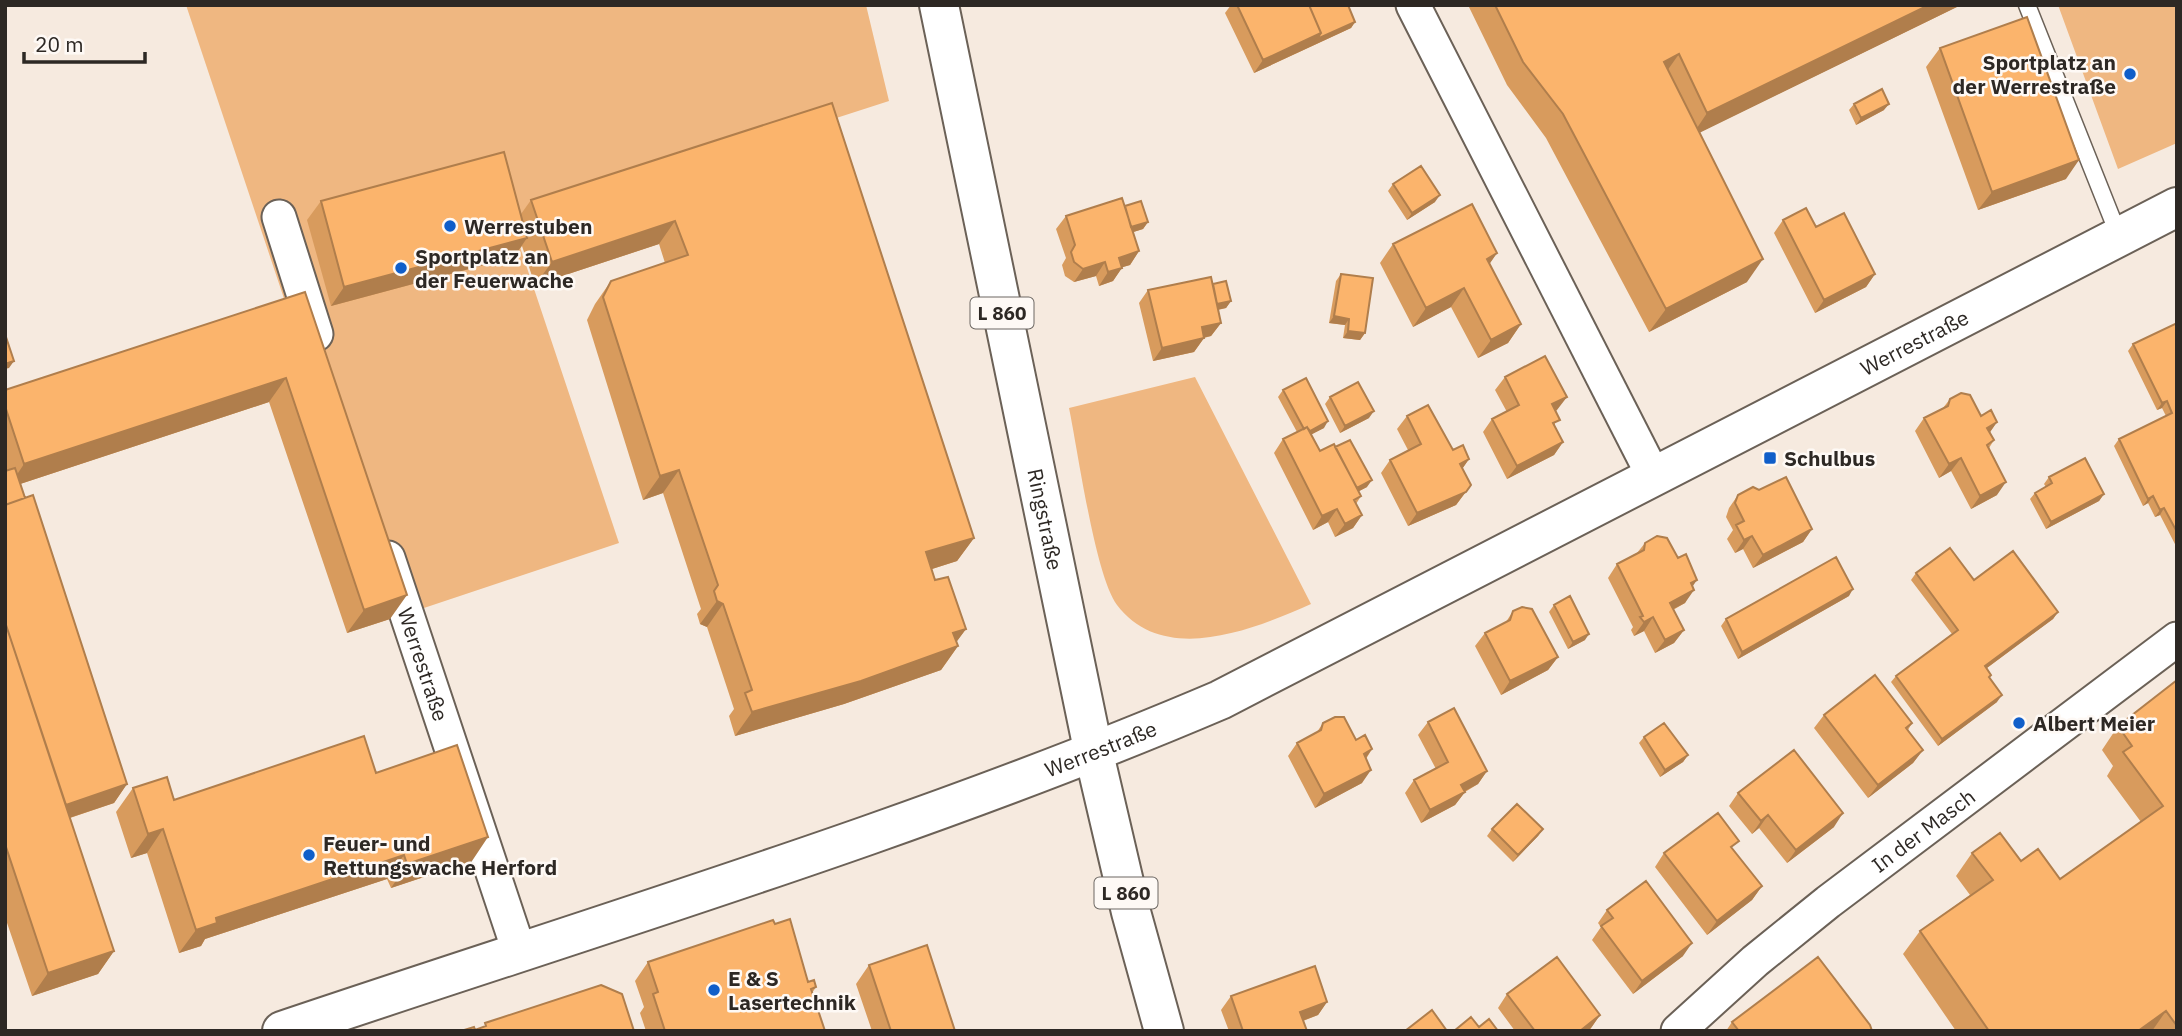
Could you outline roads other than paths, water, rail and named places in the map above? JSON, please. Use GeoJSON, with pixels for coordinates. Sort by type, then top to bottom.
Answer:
{"type":"FeatureCollection","features":[{"type":"Feature","properties":{"kind":"main road","name":"Ringstraße"},"geometry":{"type":"LineString","coordinates":[[939,5],[1094,754],[1131,912],[1164,1031]]}},
{"type":"Feature","properties":{"kind":"main road","name":"Werrestraße"},"geometry":{"type":"LineString","coordinates":[[282,1031],[886,830],[1094,754],[1220,700],[2177,207]]}},
{"type":"Feature","properties":{"kind":"street"},"geometry":{"type":"LineString","coordinates":[[1413,5],[1654,477]]}},
{"type":"Feature","properties":{"kind":"street"},"geometry":{"type":"LineString","coordinates":[[279,217],[325,360]]}},
{"type":"Feature","properties":{"kind":"street","name":"Werrestraße"},"geometry":{"type":"LineString","coordinates":[[379,528],[519,951]]}},
{"type":"Feature","properties":{"kind":"street","name":"In der Masch"},"geometry":{"type":"LineString","coordinates":[[1678,1031],[1755,961],[1828,902],[2177,639]]}},
{"type":"Feature","properties":{"kind":"lane"},"geometry":{"type":"LineString","coordinates":[[2027,5],[2119,236]]}},
{"type":"Feature","properties":{"kind":"place","name":"Sportplatz an der Werrestraße"},"geometry":{"type":"Point","coordinates":[2130,74]}},
{"type":"Feature","properties":{"kind":"place","name":"Werrestuben"},"geometry":{"type":"Point","coordinates":[450,226]}},
{"type":"Feature","properties":{"kind":"place","name":"Sportplatz an der Feuerwache"},"geometry":{"type":"Point","coordinates":[401,268]}},
{"type":"Feature","properties":{"kind":"place","name":"Schulbus"},"geometry":{"type":"Point","coordinates":[1770,458]}},
{"type":"Feature","properties":{"kind":"place","name":"Albert Meier"},"geometry":{"type":"Point","coordinates":[2019,723]}},
{"type":"Feature","properties":{"kind":"place","name":"Feuer- und Rettungswache Herford"},"geometry":{"type":"Point","coordinates":[309,855]}},
{"type":"Feature","properties":{"kind":"place","name":"E & S Lasertechnik"},"geometry":{"type":"Point","coordinates":[714,990]}}]}
